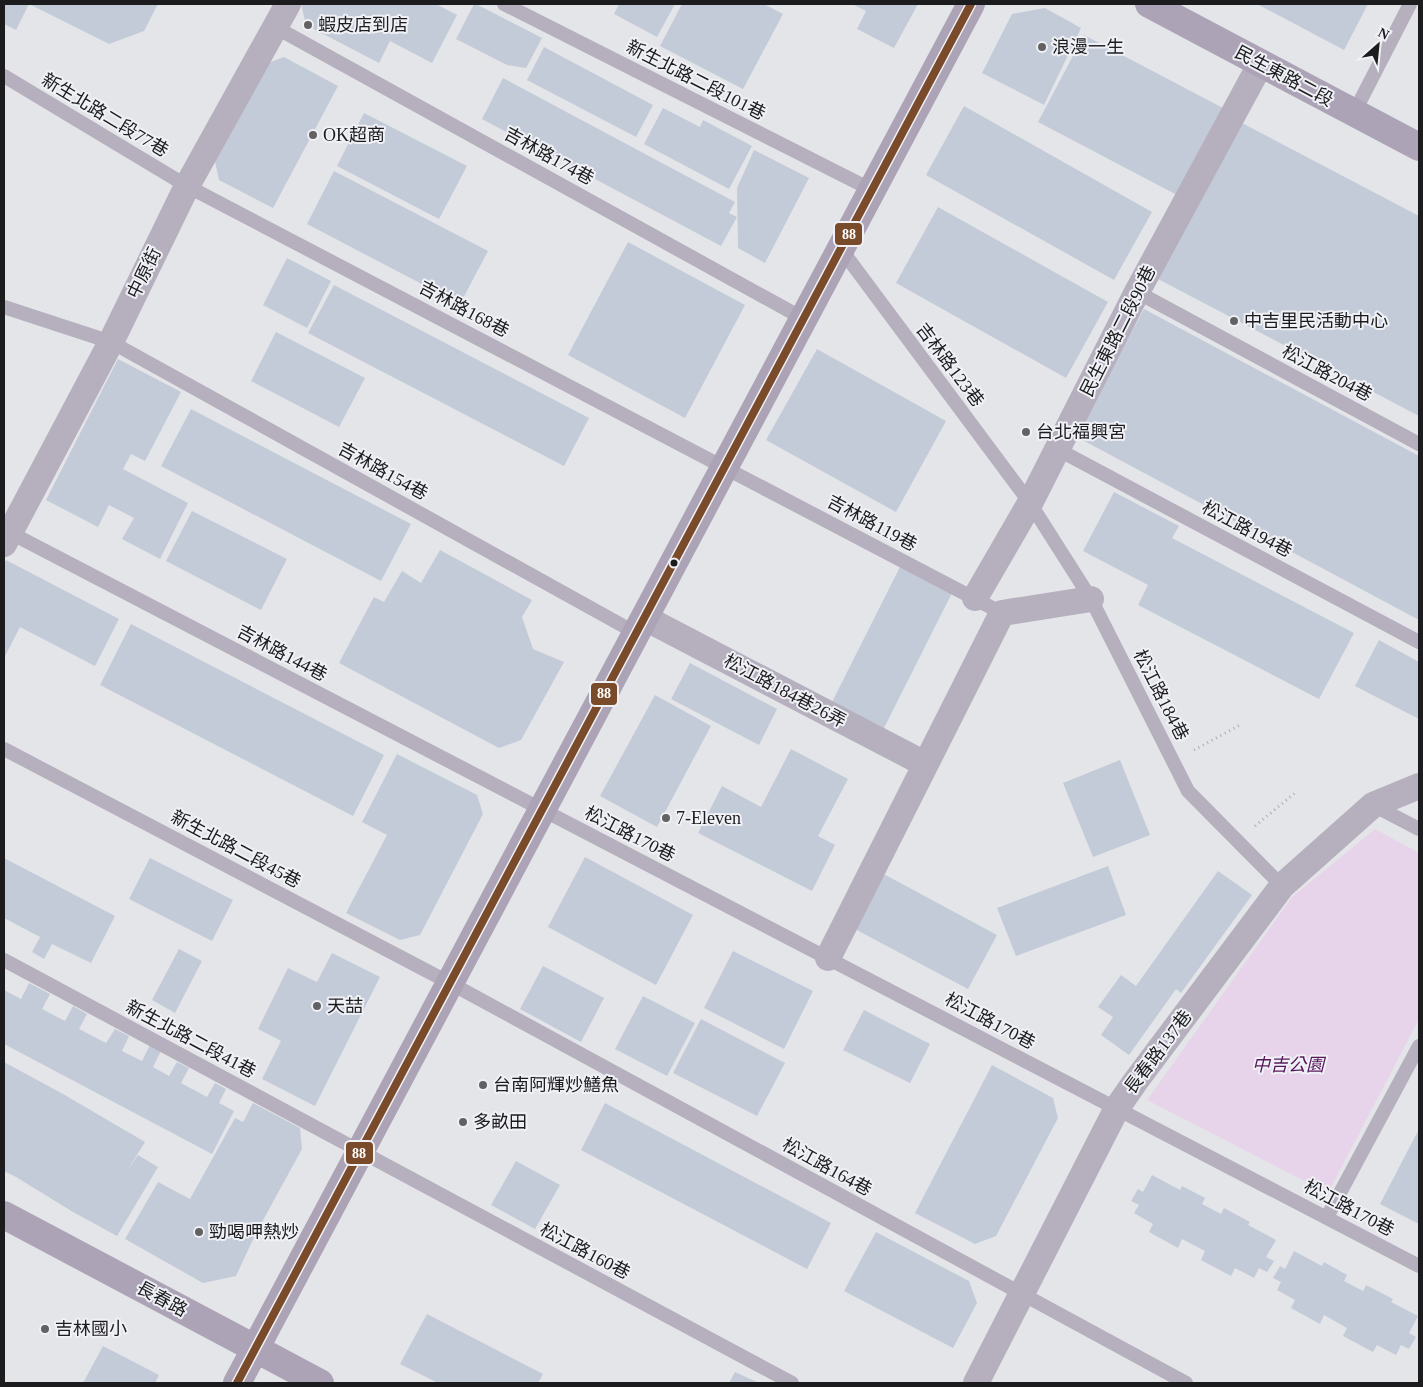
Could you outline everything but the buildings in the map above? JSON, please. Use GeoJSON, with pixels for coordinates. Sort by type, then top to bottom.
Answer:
{"type":"FeatureCollection","features":[{"type":"Feature","properties":{"kind":"street","name":"中原街"},"geometry":{"type":"LineString","coordinates":[[6,535],[111,342],[187,186],[288,4]]}},
{"type":"Feature","properties":{"kind":"street"},"geometry":{"type":"LineString","coordinates":[[237,1383],[971,4]]}},
{"type":"Feature","properties":{"kind":"street","name":"民生東路二段"},"geometry":{"type":"LineString","coordinates":[[1149,4],[1419,147]]}},
{"type":"Feature","properties":{"kind":"street","name":"民生東路二段90巷"},"geometry":{"type":"LineString","coordinates":[[976,598],[1030,503],[1137,292],[1261,64]]}},
{"type":"Feature","properties":{"kind":"street"},"geometry":{"type":"LineString","coordinates":[[828,958],[1002,612],[1092,599]]}},
{"type":"Feature","properties":{"kind":"street","name":"松江路184巷26弄"},"geometry":{"type":"LineString","coordinates":[[640,625],[925,764]]}},
{"type":"Feature","properties":{"kind":"street","name":"長春路137巷"},"geometry":{"type":"LineString","coordinates":[[976,1383],[1117,1108],[1282,886],[1373,805],[1419,786]]}},
{"type":"Feature","properties":{"kind":"street","name":"長春路"},"geometry":{"type":"LineString","coordinates":[[4,1215],[320,1383]]}},
{"type":"Feature","properties":{"kind":"lane","name":"新生北路二段101巷"},"geometry":{"type":"LineString","coordinates":[[504,4],[872,190]]}},
{"type":"Feature","properties":{"kind":"lane"},"geometry":{"type":"LineString","coordinates":[[1354,113],[1410,4]]}},
{"type":"Feature","properties":{"kind":"lane","name":"吉林路174巷"},"geometry":{"type":"LineString","coordinates":[[275,27],[804,318]]}},
{"type":"Feature","properties":{"kind":"lane","name":"新生北路二段77巷"},"geometry":{"type":"LineString","coordinates":[[4,76],[187,186]]}},
{"type":"Feature","properties":{"kind":"lane","name":"吉林路168巷"},"geometry":{"type":"LineString","coordinates":[[187,186],[725,467]]}},
{"type":"Feature","properties":{"kind":"lane","name":"吉林路123巷"},"geometry":{"type":"LineString","coordinates":[[841,249],[1030,503]]}},
{"type":"Feature","properties":{"kind":"lane","name":"松江路204巷"},"geometry":{"type":"LineString","coordinates":[[1137,292],[1419,444]]}},
{"type":"Feature","properties":{"kind":"lane","name":"吉林路154巷"},"geometry":{"type":"LineString","coordinates":[[4,307],[111,342],[640,625]]}},
{"type":"Feature","properties":{"kind":"lane","name":"松江路194巷"},"geometry":{"type":"LineString","coordinates":[[1057,449],[1419,642]]}},
{"type":"Feature","properties":{"kind":"lane","name":"吉林路119巷"},"geometry":{"type":"LineString","coordinates":[[725,467],[1002,612]]}},
{"type":"Feature","properties":{"kind":"lane","name":"松江路184巷"},"geometry":{"type":"LineString","coordinates":[[1030,503],[1092,599],[1188,791],[1282,886]]}},
{"type":"Feature","properties":{"kind":"lane","name":"吉林路144巷"},"geometry":{"type":"LineString","coordinates":[[6,535],[542,810]]}},
{"type":"Feature","properties":{"kind":"lane","name":"新生北路二段45巷"},"geometry":{"type":"LineString","coordinates":[[4,749],[450,983]]}},
{"type":"Feature","properties":{"kind":"lane"},"geometry":{"type":"LineString","coordinates":[[1373,805],[1419,829]]}},
{"type":"Feature","properties":{"kind":"lane","name":"松江路170巷"},"geometry":{"type":"LineString","coordinates":[[542,810],[1419,1266]]}},
{"type":"Feature","properties":{"kind":"lane","name":"新生北路二段41巷"},"geometry":{"type":"LineString","coordinates":[[4,960],[361,1151]]}},
{"type":"Feature","properties":{"kind":"lane","name":"松江路164巷"},"geometry":{"type":"LineString","coordinates":[[450,983],[1186,1383]]}},
{"type":"Feature","properties":{"kind":"lane"},"geometry":{"type":"LineString","coordinates":[[1327,1217],[1419,1046]]}},
{"type":"Feature","properties":{"kind":"lane","name":"松江路160巷"},"geometry":{"type":"LineString","coordinates":[[361,1151],[792,1383]]}},
{"type":"Feature","properties":{"kind":"path"},"geometry":{"type":"LineString","coordinates":[[1173,761],[1240,725]]}},
{"type":"Feature","properties":{"kind":"path"},"geometry":{"type":"LineString","coordinates":[[1238,841],[1295,794]]}},
{"type":"Feature","properties":{"kind":"green space","name":"中吉公園"},"geometry":{"type":"Polygon","coordinates":[[[1375,829],[1419,853],[1419,1019],[1328,1193],[1147,1100],[1292,897],[1375,829]]]}},
{"type":"Feature","properties":{"kind":"transit line","name":"88"},"geometry":{"type":"LineString","coordinates":[[237,1383],[971,4]]}},
{"type":"Feature","properties":{"kind":"place","name":"蝦皮店到店"},"geometry":{"type":"Point","coordinates":[308,25]}},
{"type":"Feature","properties":{"kind":"place","name":"浪漫一生"},"geometry":{"type":"Point","coordinates":[1042,47]}},
{"type":"Feature","properties":{"kind":"place","name":"OK超商"},"geometry":{"type":"Point","coordinates":[313,135]}},
{"type":"Feature","properties":{"kind":"place","name":"中吉里民活動中心"},"geometry":{"type":"Point","coordinates":[1234,321]}},
{"type":"Feature","properties":{"kind":"place","name":"台北福興宮"},"geometry":{"type":"Point","coordinates":[1026,432]}},
{"type":"Feature","properties":{"kind":"place","name":"7-Eleven"},"geometry":{"type":"Point","coordinates":[666,818]}},
{"type":"Feature","properties":{"kind":"place","name":"天喆"},"geometry":{"type":"Point","coordinates":[317,1006]}},
{"type":"Feature","properties":{"kind":"place","name":"台南阿輝炒鱔魚"},"geometry":{"type":"Point","coordinates":[483,1085]}},
{"type":"Feature","properties":{"kind":"place","name":"多畝田"},"geometry":{"type":"Point","coordinates":[463,1122]}},
{"type":"Feature","properties":{"kind":"place","name":"勁喝呷熱炒"},"geometry":{"type":"Point","coordinates":[199,1232]}},
{"type":"Feature","properties":{"kind":"place","name":"吉林國小"},"geometry":{"type":"Point","coordinates":[45,1329]}}]}
